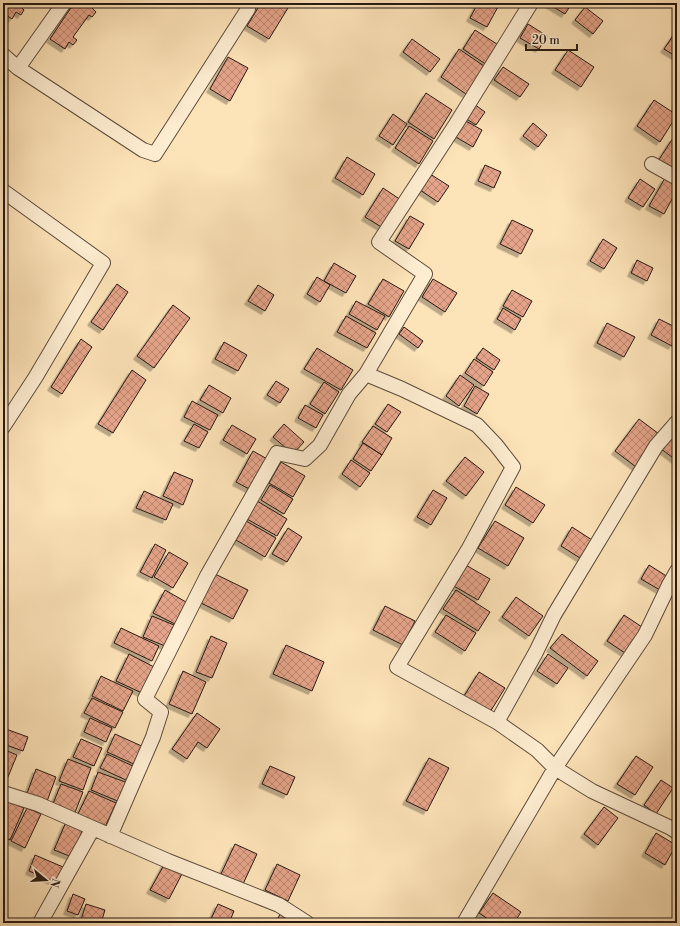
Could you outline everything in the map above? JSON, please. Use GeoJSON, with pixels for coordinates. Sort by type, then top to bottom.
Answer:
{"type":"FeatureCollection","features":[{"type":"Feature","properties":{"kind":"street"},"geometry":{"type":"LineString","coordinates":[[18,68],[64,3]]}},
{"type":"Feature","properties":{"kind":"street"},"geometry":{"type":"LineString","coordinates":[[110,836],[153,737],[161,712],[145,699],[207,576],[277,453],[305,458],[320,444],[349,394],[366,374],[425,274],[379,242],[456,124],[531,3]]}},
{"type":"Feature","properties":{"kind":"street"},"geometry":{"type":"LineString","coordinates":[[3,55],[18,68],[143,150],[155,154],[248,9]]}},
{"type":"Feature","properties":{"kind":"street"},"geometry":{"type":"LineString","coordinates":[[652,164],[677,178]]}},
{"type":"Feature","properties":{"kind":"street"},"geometry":{"type":"LineString","coordinates":[[3,191],[103,263],[35,378],[3,427]]}},
{"type":"Feature","properties":{"kind":"street"},"geometry":{"type":"LineString","coordinates":[[366,374],[402,389],[477,425],[496,445],[513,467],[468,550],[398,667],[497,722],[537,750],[555,768],[592,791],[677,832]]}},
{"type":"Feature","properties":{"kind":"street"},"geometry":{"type":"LineString","coordinates":[[497,722],[536,652],[554,615],[656,446],[677,422]]}},
{"type":"Feature","properties":{"kind":"street"},"geometry":{"type":"LineString","coordinates":[[464,923],[555,768],[645,636],[677,571]]}},
{"type":"Feature","properties":{"kind":"street"},"geometry":{"type":"LineString","coordinates":[[3,793],[38,804],[168,861],[279,905],[306,923]]}},
{"type":"Feature","properties":{"kind":"street"},"geometry":{"type":"LineString","coordinates":[[40,923],[93,828]]}},
{"type":"Feature","properties":{"kind":"building"},"geometry":{"type":"Polygon","coordinates":[[[3,3],[23,3],[21,7],[24,10],[21,15],[16,12],[12,19],[3,13],[3,3]]]}},
{"type":"Feature","properties":{"kind":"building"},"geometry":{"type":"Polygon","coordinates":[[[74,3],[95,3],[92,8],[96,12],[92,17],[89,15],[73,37],[77,40],[73,45],[69,42],[65,49],[50,39],[74,3]]]}},
{"type":"Feature","properties":{"kind":"building"},"geometry":{"type":"Polygon","coordinates":[[[261,3],[291,3],[269,39],[247,26],[261,3]]]}},
{"type":"Feature","properties":{"kind":"building"},"geometry":{"type":"Polygon","coordinates":[[[478,3],[496,3],[499,5],[487,27],[470,18],[478,3]]]}},
{"type":"Feature","properties":{"kind":"building"},"geometry":{"type":"Polygon","coordinates":[[[547,3],[572,3],[565,14],[547,3]]]}},
{"type":"Feature","properties":{"kind":"building"},"geometry":{"type":"Polygon","coordinates":[[[585,7],[603,21],[593,34],[575,20],[585,7]]]}},
{"type":"Feature","properties":{"kind":"building"},"geometry":{"type":"Polygon","coordinates":[[[528,24],[547,36],[539,49],[520,38],[528,24]]]}},
{"type":"Feature","properties":{"kind":"building"},"geometry":{"type":"Polygon","coordinates":[[[475,30],[500,46],[487,65],[463,49],[475,30]]]}},
{"type":"Feature","properties":{"kind":"building"},"geometry":{"type":"Polygon","coordinates":[[[677,30],[677,57],[664,49],[677,30]]]}},
{"type":"Feature","properties":{"kind":"building"},"geometry":{"type":"Polygon","coordinates":[[[412,39],[440,59],[430,72],[403,52],[412,39]]]}},
{"type":"Feature","properties":{"kind":"building"},"geometry":{"type":"Polygon","coordinates":[[[459,49],[484,66],[466,94],[441,77],[459,49]]]}},
{"type":"Feature","properties":{"kind":"building"},"geometry":{"type":"Polygon","coordinates":[[[568,50],[594,67],[581,87],[555,70],[568,50]]]}},
{"type":"Feature","properties":{"kind":"building"},"geometry":{"type":"Polygon","coordinates":[[[228,57],[248,68],[230,101],[210,89],[228,57]]]}},
{"type":"Feature","properties":{"kind":"building"},"geometry":{"type":"Polygon","coordinates":[[[503,67],[529,84],[520,97],[494,80],[503,67]]]}},
{"type":"Feature","properties":{"kind":"building"},"geometry":{"type":"Polygon","coordinates":[[[426,93],[452,110],[434,139],[408,122],[426,93]]]}},
{"type":"Feature","properties":{"kind":"building"},"geometry":{"type":"Polygon","coordinates":[[[654,100],[677,115],[660,142],[637,126],[654,100]]]}},
{"type":"Feature","properties":{"kind":"building"},"geometry":{"type":"Polygon","coordinates":[[[474,104],[485,112],[476,125],[465,118],[474,104]]]}},
{"type":"Feature","properties":{"kind":"building"},"geometry":{"type":"Polygon","coordinates":[[[393,114],[407,124],[393,145],[379,136],[393,114]]]}},
{"type":"Feature","properties":{"kind":"building"},"geometry":{"type":"Polygon","coordinates":[[[464,120],[482,130],[473,147],[454,136],[464,120]]]}},
{"type":"Feature","properties":{"kind":"building"},"geometry":{"type":"Polygon","coordinates":[[[533,123],[547,135],[538,147],[523,136],[533,123]]]}},
{"type":"Feature","properties":{"kind":"building"},"geometry":{"type":"Polygon","coordinates":[[[409,126],[433,141],[419,164],[395,148],[409,126]]]}},
{"type":"Feature","properties":{"kind":"building"},"geometry":{"type":"Polygon","coordinates":[[[673,138],[677,140],[677,173],[658,161],[673,138]]]}},
{"type":"Feature","properties":{"kind":"building"},"geometry":{"type":"Polygon","coordinates":[[[347,157],[375,174],[363,195],[335,178],[347,157]]]}},
{"type":"Feature","properties":{"kind":"building"},"geometry":{"type":"Polygon","coordinates":[[[485,165],[501,172],[494,188],[478,181],[485,165]]]}},
{"type":"Feature","properties":{"kind":"building"},"geometry":{"type":"Polygon","coordinates":[[[427,172],[449,186],[438,202],[417,188],[427,172]]]}},
{"type":"Feature","properties":{"kind":"building"},"geometry":{"type":"Polygon","coordinates":[[[665,178],[677,184],[677,190],[664,214],[649,206],[665,178]]]}},
{"type":"Feature","properties":{"kind":"building"},"geometry":{"type":"Polygon","coordinates":[[[640,179],[655,189],[643,207],[628,198],[640,179]]]}},
{"type":"Feature","properties":{"kind":"building"},"geometry":{"type":"Polygon","coordinates":[[[383,188],[401,200],[383,228],[365,217],[383,188]]]}},
{"type":"Feature","properties":{"kind":"building"},"geometry":{"type":"Polygon","coordinates":[[[410,216],[424,224],[409,249],[395,241],[410,216]]]}},
{"type":"Feature","properties":{"kind":"building"},"geometry":{"type":"Polygon","coordinates":[[[512,220],[533,230],[521,254],[500,244],[512,220]]]}},
{"type":"Feature","properties":{"kind":"building"},"geometry":{"type":"Polygon","coordinates":[[[603,239],[617,248],[604,269],[590,261],[603,239]]]}},
{"type":"Feature","properties":{"kind":"building"},"geometry":{"type":"Polygon","coordinates":[[[637,260],[653,268],[647,281],[631,273],[637,260]]]}},
{"type":"Feature","properties":{"kind":"building"},"geometry":{"type":"Polygon","coordinates":[[[334,263],[356,276],[346,293],[324,281],[334,263]]]}},
{"type":"Feature","properties":{"kind":"building"},"geometry":{"type":"Polygon","coordinates":[[[317,277],[330,285],[320,302],[307,294],[317,277]]]}},
{"type":"Feature","properties":{"kind":"building"},"geometry":{"type":"Polygon","coordinates":[[[383,279],[404,291],[389,317],[368,304],[383,279]]]}},
{"type":"Feature","properties":{"kind":"building"},"geometry":{"type":"Polygon","coordinates":[[[433,279],[457,293],[445,312],[422,297],[433,279]]]}},
{"type":"Feature","properties":{"kind":"building"},"geometry":{"type":"Polygon","coordinates":[[[117,284],[128,292],[103,330],[91,322],[117,284]]]}},
{"type":"Feature","properties":{"kind":"building"},"geometry":{"type":"Polygon","coordinates":[[[258,285],[274,295],[265,311],[248,301],[258,285]]]}},
{"type":"Feature","properties":{"kind":"building"},"geometry":{"type":"Polygon","coordinates":[[[512,290],[532,301],[523,317],[503,306],[512,290]]]}},
{"type":"Feature","properties":{"kind":"building"},"geometry":{"type":"Polygon","coordinates":[[[356,301],[385,316],[377,330],[349,314],[356,301]]]}},
{"type":"Feature","properties":{"kind":"building"},"geometry":{"type":"Polygon","coordinates":[[[173,305],[190,318],[154,368],[137,356],[173,305]]]}},
{"type":"Feature","properties":{"kind":"building"},"geometry":{"type":"Polygon","coordinates":[[[503,308],[521,319],[515,330],[497,319],[503,308]]]}},
{"type":"Feature","properties":{"kind":"building"},"geometry":{"type":"Polygon","coordinates":[[[346,316],[376,333],[367,348],[337,332],[346,316]]]}},
{"type":"Feature","properties":{"kind":"building"},"geometry":{"type":"Polygon","coordinates":[[[659,319],[677,328],[677,337],[672,346],[651,335],[659,319]]]}},
{"type":"Feature","properties":{"kind":"building"},"geometry":{"type":"Polygon","coordinates":[[[607,323],[635,337],[624,357],[597,343],[607,323]]]}},
{"type":"Feature","properties":{"kind":"building"},"geometry":{"type":"Polygon","coordinates":[[[404,327],[423,341],[418,348],[399,334],[404,327]]]}},
{"type":"Feature","properties":{"kind":"building"},"geometry":{"type":"Polygon","coordinates":[[[81,339],[92,347],[62,394],[51,387],[81,339]]]}},
{"type":"Feature","properties":{"kind":"building"},"geometry":{"type":"Polygon","coordinates":[[[224,342],[247,355],[238,371],[215,359],[224,342]]]}},
{"type":"Feature","properties":{"kind":"building"},"geometry":{"type":"Polygon","coordinates":[[[317,348],[353,370],[341,390],[304,369],[317,348]]]}},
{"type":"Feature","properties":{"kind":"building"},"geometry":{"type":"Polygon","coordinates":[[[483,348],[500,360],[494,370],[476,358],[483,348]]]}},
{"type":"Feature","properties":{"kind":"building"},"geometry":{"type":"Polygon","coordinates":[[[474,359],[493,372],[484,386],[465,373],[474,359]]]}},
{"type":"Feature","properties":{"kind":"building"},"geometry":{"type":"Polygon","coordinates":[[[132,370],[146,380],[113,433],[98,424],[132,370]]]}},
{"type":"Feature","properties":{"kind":"building"},"geometry":{"type":"Polygon","coordinates":[[[460,375],[474,385],[459,406],[446,396],[460,375]]]}},
{"type":"Feature","properties":{"kind":"building"},"geometry":{"type":"Polygon","coordinates":[[[276,381],[289,389],[280,403],[267,395],[276,381]]]}},
{"type":"Feature","properties":{"kind":"building"},"geometry":{"type":"Polygon","coordinates":[[[324,382],[339,392],[325,414],[310,404],[324,382]]]}},
{"type":"Feature","properties":{"kind":"building"},"geometry":{"type":"Polygon","coordinates":[[[209,385],[231,398],[223,413],[200,400],[209,385]]]}},
{"type":"Feature","properties":{"kind":"building"},"geometry":{"type":"Polygon","coordinates":[[[475,386],[489,394],[477,414],[464,406],[475,386]]]}},
{"type":"Feature","properties":{"kind":"building"},"geometry":{"type":"Polygon","coordinates":[[[192,401],[218,415],[210,430],[184,417],[192,401]]]}},
{"type":"Feature","properties":{"kind":"building"},"geometry":{"type":"Polygon","coordinates":[[[388,404],[401,412],[387,432],[375,424],[388,404]]]}},
{"type":"Feature","properties":{"kind":"building"},"geometry":{"type":"Polygon","coordinates":[[[305,405],[323,415],[316,428],[298,418],[305,405]]]}},
{"type":"Feature","properties":{"kind":"building"},"geometry":{"type":"Polygon","coordinates":[[[639,419],[659,434],[636,467],[615,451],[639,419]]]}},
{"type":"Feature","properties":{"kind":"building"},"geometry":{"type":"Polygon","coordinates":[[[194,424],[208,432],[199,448],[184,441],[194,424]]]}},
{"type":"Feature","properties":{"kind":"building"},"geometry":{"type":"Polygon","coordinates":[[[284,424],[304,442],[293,454],[273,437],[284,424]]]}},
{"type":"Feature","properties":{"kind":"building"},"geometry":{"type":"Polygon","coordinates":[[[232,425],[256,439],[247,454],[223,440],[232,425]]]}},
{"type":"Feature","properties":{"kind":"building"},"geometry":{"type":"Polygon","coordinates":[[[373,426],[392,438],[382,455],[362,442],[373,426]]]}},
{"type":"Feature","properties":{"kind":"building"},"geometry":{"type":"Polygon","coordinates":[[[677,431],[677,461],[660,448],[677,431]]]}},
{"type":"Feature","properties":{"kind":"building"},"geometry":{"type":"Polygon","coordinates":[[[363,443],[382,455],[371,471],[353,459],[363,443]]]}},
{"type":"Feature","properties":{"kind":"building"},"geometry":{"type":"Polygon","coordinates":[[[253,451],[269,460],[253,491],[236,482],[253,451]]]}},
{"type":"Feature","properties":{"kind":"building"},"geometry":{"type":"Polygon","coordinates":[[[465,457],[484,472],[466,496],[446,481],[465,457]]]}},
{"type":"Feature","properties":{"kind":"building"},"geometry":{"type":"Polygon","coordinates":[[[351,460],[370,473],[360,487],[342,474],[351,460]]]}},
{"type":"Feature","properties":{"kind":"building"},"geometry":{"type":"Polygon","coordinates":[[[281,462],[305,476],[293,497],[269,483],[281,462]]]}},
{"type":"Feature","properties":{"kind":"building"},"geometry":{"type":"Polygon","coordinates":[[[174,472],[193,480],[183,505],[163,496],[174,472]]]}},
{"type":"Feature","properties":{"kind":"building"},"geometry":{"type":"Polygon","coordinates":[[[270,485],[293,499],[284,514],[261,500],[270,485]]]}},
{"type":"Feature","properties":{"kind":"building"},"geometry":{"type":"Polygon","coordinates":[[[516,487],[545,505],[533,523],[505,505],[516,487]]]}},
{"type":"Feature","properties":{"kind":"building"},"geometry":{"type":"Polygon","coordinates":[[[433,490],[447,498],[431,525],[417,517],[433,490]]]}},
{"type":"Feature","properties":{"kind":"building"},"geometry":{"type":"Polygon","coordinates":[[[144,491],[173,504],[166,520],[136,508],[144,491]]]}},
{"type":"Feature","properties":{"kind":"building"},"geometry":{"type":"Polygon","coordinates":[[[257,501],[287,519],[277,536],[247,519],[257,501]]]}},
{"type":"Feature","properties":{"kind":"building"},"geometry":{"type":"Polygon","coordinates":[[[246,521],[276,538],[265,557],[236,540],[246,521]]]}},
{"type":"Feature","properties":{"kind":"building"},"geometry":{"type":"Polygon","coordinates":[[[495,521],[524,538],[508,566],[478,548],[495,521]]]}},
{"type":"Feature","properties":{"kind":"building"},"geometry":{"type":"Polygon","coordinates":[[[572,527],[592,540],[580,558],[561,546],[572,527]]]}},
{"type":"Feature","properties":{"kind":"building"},"geometry":{"type":"Polygon","coordinates":[[[288,528],[302,537],[287,562],[272,554],[288,528]]]}},
{"type":"Feature","properties":{"kind":"building"},"geometry":{"type":"Polygon","coordinates":[[[155,544],[166,550],[152,578],[140,572],[155,544]]]}},
{"type":"Feature","properties":{"kind":"building"},"geometry":{"type":"Polygon","coordinates":[[[169,552],[188,563],[173,588],[154,577],[169,552]]]}},
{"type":"Feature","properties":{"kind":"building"},"geometry":{"type":"Polygon","coordinates":[[[464,564],[490,579],[478,600],[452,585],[464,564]]]}},
{"type":"Feature","properties":{"kind":"building"},"geometry":{"type":"Polygon","coordinates":[[[649,565],[668,577],[660,590],[641,579],[649,565]]]}},
{"type":"Feature","properties":{"kind":"building"},"geometry":{"type":"Polygon","coordinates":[[[213,573],[248,590],[233,619],[199,602],[213,573]]]}},
{"type":"Feature","properties":{"kind":"building"},"geometry":{"type":"Polygon","coordinates":[[[165,590],[186,602],[175,624],[153,613],[165,590]]]}},
{"type":"Feature","properties":{"kind":"building"},"geometry":{"type":"Polygon","coordinates":[[[456,590],[490,612],[478,631],[443,609],[456,590]]]}},
{"type":"Feature","properties":{"kind":"building"},"geometry":{"type":"Polygon","coordinates":[[[516,597],[543,616],[529,636],[502,617],[516,597]]]}},
{"type":"Feature","properties":{"kind":"building"},"geometry":{"type":"Polygon","coordinates":[[[385,606],[415,621],[403,645],[373,630],[385,606]]]}},
{"type":"Feature","properties":{"kind":"building"},"geometry":{"type":"Polygon","coordinates":[[[446,615],[476,633],[465,651],[435,632],[446,615]]]}},
{"type":"Feature","properties":{"kind":"building"},"geometry":{"type":"Polygon","coordinates":[[[624,615],[642,627],[625,653],[607,641],[624,615]]]}},
{"type":"Feature","properties":{"kind":"building"},"geometry":{"type":"Polygon","coordinates":[[[152,616],[174,625],[165,646],[143,637],[152,616]]]}},
{"type":"Feature","properties":{"kind":"building"},"geometry":{"type":"Polygon","coordinates":[[[121,628],[159,646],[152,661],[114,643],[121,628]]]}},
{"type":"Feature","properties":{"kind":"building"},"geometry":{"type":"Polygon","coordinates":[[[562,634],[598,661],[587,676],[550,648],[562,634]]]}},
{"type":"Feature","properties":{"kind":"building"},"geometry":{"type":"Polygon","coordinates":[[[211,636],[227,643],[212,678],[196,672],[211,636]]]}},
{"type":"Feature","properties":{"kind":"building"},"geometry":{"type":"Polygon","coordinates":[[[286,645],[324,662],[312,691],[273,674],[286,645]]]}},
{"type":"Feature","properties":{"kind":"building"},"geometry":{"type":"Polygon","coordinates":[[[129,654],[154,667],[142,693],[116,681],[129,654]]]}},
{"type":"Feature","properties":{"kind":"building"},"geometry":{"type":"Polygon","coordinates":[[[548,654],[568,668],[557,684],[537,671],[548,654]]]}},
{"type":"Feature","properties":{"kind":"building"},"geometry":{"type":"Polygon","coordinates":[[[183,671],[206,682],[192,714],[169,704],[183,671]]]}},
{"type":"Feature","properties":{"kind":"building"},"geometry":{"type":"Polygon","coordinates":[[[479,672],[505,688],[490,712],[464,696],[479,672]]]}},
{"type":"Feature","properties":{"kind":"building"},"geometry":{"type":"Polygon","coordinates":[[[101,676],[133,691],[123,711],[92,696],[101,676]]]}},
{"type":"Feature","properties":{"kind":"building"},"geometry":{"type":"Polygon","coordinates":[[[92,698],[123,712],[115,728],[84,713],[92,698]]]}},
{"type":"Feature","properties":{"kind":"building"},"geometry":{"type":"Polygon","coordinates":[[[197,713],[220,729],[207,748],[198,742],[187,759],[172,749],[197,713]]]}},
{"type":"Feature","properties":{"kind":"building"},"geometry":{"type":"Polygon","coordinates":[[[90,718],[112,728],[106,742],[84,732],[90,718]]]}},
{"type":"Feature","properties":{"kind":"building"},"geometry":{"type":"Polygon","coordinates":[[[3,728],[28,737],[23,751],[3,744],[3,728]]]}},
{"type":"Feature","properties":{"kind":"building"},"geometry":{"type":"Polygon","coordinates":[[[115,734],[146,748],[138,766],[107,752],[115,734]]]}},
{"type":"Feature","properties":{"kind":"building"},"geometry":{"type":"Polygon","coordinates":[[[81,739],[102,748],[94,766],[73,757],[81,739]]]}},
{"type":"Feature","properties":{"kind":"building"},"geometry":{"type":"Polygon","coordinates":[[[3,749],[17,755],[3,789],[3,749]]]}},
{"type":"Feature","properties":{"kind":"building"},"geometry":{"type":"Polygon","coordinates":[[[107,754],[135,767],[128,781],[100,768],[107,754]]]}},
{"type":"Feature","properties":{"kind":"building"},"geometry":{"type":"Polygon","coordinates":[[[636,756],[653,767],[635,795],[617,784],[636,756]]]}},
{"type":"Feature","properties":{"kind":"building"},"geometry":{"type":"Polygon","coordinates":[[[429,758],[449,768],[427,811],[406,801],[429,758]]]}},
{"type":"Feature","properties":{"kind":"building"},"geometry":{"type":"Polygon","coordinates":[[[68,759],[91,768],[83,790],[59,781],[68,759]]]}},
{"type":"Feature","properties":{"kind":"building"},"geometry":{"type":"Polygon","coordinates":[[[270,766],[295,777],[287,795],[262,784],[270,766]]]}},
{"type":"Feature","properties":{"kind":"building"},"geometry":{"type":"Polygon","coordinates":[[[36,769],[56,777],[46,804],[26,796],[36,769]]]}},
{"type":"Feature","properties":{"kind":"building"},"geometry":{"type":"Polygon","coordinates":[[[98,772],[128,783],[120,802],[91,790],[98,772]]]}},
{"type":"Feature","properties":{"kind":"building"},"geometry":{"type":"Polygon","coordinates":[[[661,780],[673,788],[656,814],[644,805],[661,780]]]}},
{"type":"Feature","properties":{"kind":"building"},"geometry":{"type":"Polygon","coordinates":[[[61,784],[83,792],[74,815],[52,806],[61,784]]]}},
{"type":"Feature","properties":{"kind":"building"},"geometry":{"type":"Polygon","coordinates":[[[89,791],[116,803],[104,829],[77,816],[89,791]]]}},
{"type":"Feature","properties":{"kind":"building"},"geometry":{"type":"Polygon","coordinates":[[[7,801],[24,808],[10,840],[3,837],[3,811],[7,801]]]}},
{"type":"Feature","properties":{"kind":"building"},"geometry":{"type":"Polygon","coordinates":[[[604,807],[618,818],[598,845],[584,834],[604,807]]]}},
{"type":"Feature","properties":{"kind":"building"},"geometry":{"type":"Polygon","coordinates":[[[27,808],[41,814],[25,848],[11,841],[27,808]]]}},
{"type":"Feature","properties":{"kind":"building"},"geometry":{"type":"Polygon","coordinates":[[[66,822],[83,829],[72,857],[54,850],[66,822]]]}},
{"type":"Feature","properties":{"kind":"building"},"geometry":{"type":"Polygon","coordinates":[[[656,833],[676,845],[665,865],[645,853],[656,833]]]}},
{"type":"Feature","properties":{"kind":"building"},"geometry":{"type":"Polygon","coordinates":[[[235,844],[257,854],[243,884],[221,874],[235,844]]]}},
{"type":"Feature","properties":{"kind":"building"},"geometry":{"type":"Polygon","coordinates":[[[35,855],[63,867],[57,883],[29,871],[35,855]]]}},
{"type":"Feature","properties":{"kind":"building"},"geometry":{"type":"Polygon","coordinates":[[[165,863],[183,872],[169,899],[150,890],[165,863]]]}},
{"type":"Feature","properties":{"kind":"building"},"geometry":{"type":"Polygon","coordinates":[[[277,864],[300,875],[288,901],[265,890],[277,864]]]}},
{"type":"Feature","properties":{"kind":"building"},"geometry":{"type":"Polygon","coordinates":[[[493,893],[521,912],[514,923],[494,923],[479,913],[493,893]]]}},
{"type":"Feature","properties":{"kind":"building"},"geometry":{"type":"Polygon","coordinates":[[[73,894],[85,899],[78,915],[67,911],[73,894]]]}},
{"type":"Feature","properties":{"kind":"building"},"geometry":{"type":"Polygon","coordinates":[[[86,904],[105,910],[101,923],[80,923],[86,904]]]}},
{"type":"Feature","properties":{"kind":"building"},"geometry":{"type":"Polygon","coordinates":[[[218,904],[234,911],[229,923],[209,923],[218,904]]]}},
{"type":"Feature","properties":{"kind":"building"},"geometry":{"type":"Polygon","coordinates":[[[280,914],[299,922],[276,923],[280,914]]]}}]}
